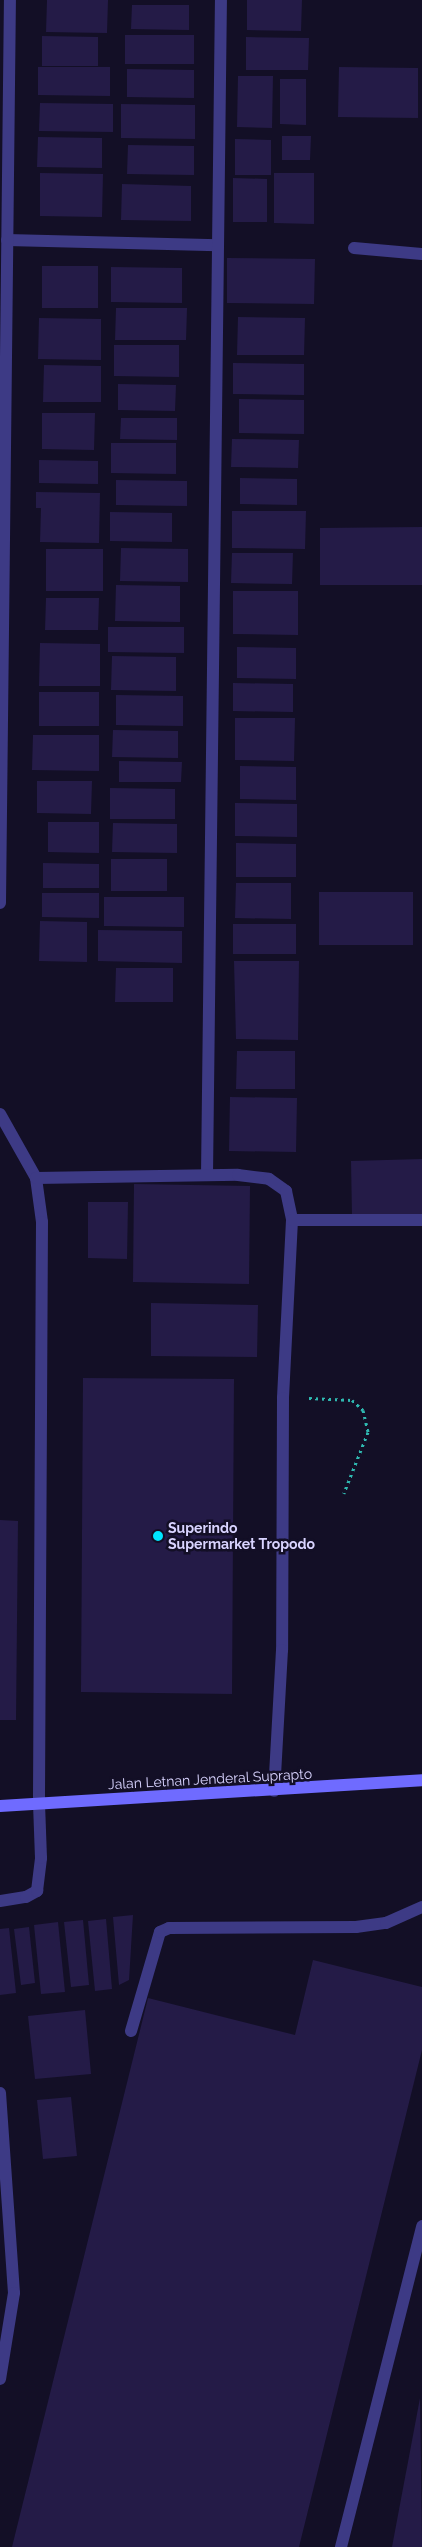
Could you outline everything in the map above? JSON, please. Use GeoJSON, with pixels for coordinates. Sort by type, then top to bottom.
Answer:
{"type":"FeatureCollection","features":[{"type":"Feature","properties":{"kind":"main road","name":"Jalan Letnan Jenderal Suprapto"},"geometry":{"type":"LineString","coordinates":[[0,1806],[274,1792],[422,1780]]}},
{"type":"Feature","properties":{"kind":"street"},"geometry":{"type":"LineString","coordinates":[[0,903],[10,0]]}},
{"type":"Feature","properties":{"kind":"street"},"geometry":{"type":"LineString","coordinates":[[207,1175],[221,0]]}},
{"type":"Feature","properties":{"kind":"street"},"geometry":{"type":"LineString","coordinates":[[7,240],[218,245]]}},
{"type":"Feature","properties":{"kind":"street"},"geometry":{"type":"LineString","coordinates":[[354,248],[422,254]]}},
{"type":"Feature","properties":{"kind":"street"},"geometry":{"type":"LineString","coordinates":[[0,1114],[36,1178],[42,1222],[39,1804],[41,1858],[37,1891],[26,1898],[0,1901]]}},
{"type":"Feature","properties":{"kind":"street"},"geometry":{"type":"LineString","coordinates":[[36,1178],[207,1175],[275,1180],[286,1191],[292,1220],[283,1398],[282,1650],[274,1792]]}},
{"type":"Feature","properties":{"kind":"street"},"geometry":{"type":"LineString","coordinates":[[292,1220],[422,1220]]}},
{"type":"Feature","properties":{"kind":"street"},"geometry":{"type":"LineString","coordinates":[[131,2031],[156,1940],[160,1932],[169,1928],[356,1927],[386,1923],[422,1908]]}},
{"type":"Feature","properties":{"kind":"street"},"geometry":{"type":"LineString","coordinates":[[0,2093],[14,2293],[0,2378]]}},
{"type":"Feature","properties":{"kind":"street"},"geometry":{"type":"LineString","coordinates":[[341,2547],[422,2226]]}},
{"type":"Feature","properties":{"kind":"path"},"geometry":{"type":"LineString","coordinates":[[283,1398],[348,1399],[360,1405],[368,1432],[344,1493]]}},
{"type":"Feature","properties":{"kind":"building"},"geometry":{"type":"Polygon","coordinates":[[[47,0],[108,0],[107,33],[46,32],[47,0]]]}},
{"type":"Feature","properties":{"kind":"building"},"geometry":{"type":"Polygon","coordinates":[[[247,0],[302,0],[301,31],[247,30],[247,0]]]}},
{"type":"Feature","properties":{"kind":"building"},"geometry":{"type":"Polygon","coordinates":[[[132,5],[189,5],[189,30],[131,29],[132,5]]]}},
{"type":"Feature","properties":{"kind":"building"},"geometry":{"type":"Polygon","coordinates":[[[125,35],[194,35],[194,64],[125,64],[125,35]]]}},
{"type":"Feature","properties":{"kind":"building"},"geometry":{"type":"Polygon","coordinates":[[[42,36],[98,37],[98,66],[42,66],[42,36]]]}},
{"type":"Feature","properties":{"kind":"building"},"geometry":{"type":"Polygon","coordinates":[[[246,37],[309,38],[308,70],[246,70],[246,37]]]}},
{"type":"Feature","properties":{"kind":"building"},"geometry":{"type":"Polygon","coordinates":[[[38,67],[110,67],[110,96],[38,95],[38,67]]]}},
{"type":"Feature","properties":{"kind":"building"},"geometry":{"type":"Polygon","coordinates":[[[339,67],[418,68],[418,118],[338,117],[339,67]]]}},
{"type":"Feature","properties":{"kind":"building"},"geometry":{"type":"Polygon","coordinates":[[[127,69],[194,70],[194,98],[127,97],[127,69]]]}},
{"type":"Feature","properties":{"kind":"building"},"geometry":{"type":"Polygon","coordinates":[[[238,76],[273,76],[272,128],[237,127],[238,76]]]}},
{"type":"Feature","properties":{"kind":"building"},"geometry":{"type":"Polygon","coordinates":[[[280,79],[306,79],[306,125],[280,124],[280,79]]]}},
{"type":"Feature","properties":{"kind":"building"},"geometry":{"type":"Polygon","coordinates":[[[40,103],[113,104],[113,132],[39,131],[40,103]]]}},
{"type":"Feature","properties":{"kind":"building"},"geometry":{"type":"Polygon","coordinates":[[[121,104],[195,105],[195,139],[121,138],[121,104]]]}},
{"type":"Feature","properties":{"kind":"building"},"geometry":{"type":"Polygon","coordinates":[[[282,136],[311,136],[310,160],[282,160],[282,136]]]}},
{"type":"Feature","properties":{"kind":"building"},"geometry":{"type":"Polygon","coordinates":[[[38,137],[102,138],[102,168],[37,167],[38,137]]]}},
{"type":"Feature","properties":{"kind":"building"},"geometry":{"type":"Polygon","coordinates":[[[235,139],[271,140],[271,175],[235,175],[235,139]]]}},
{"type":"Feature","properties":{"kind":"building"},"geometry":{"type":"Polygon","coordinates":[[[128,145],[194,146],[194,175],[127,174],[128,145]]]}},
{"type":"Feature","properties":{"kind":"building"},"geometry":{"type":"Polygon","coordinates":[[[40,173],[103,174],[102,217],[40,216],[40,173]]]}},
{"type":"Feature","properties":{"kind":"building"},"geometry":{"type":"Polygon","coordinates":[[[274,173],[314,173],[314,224],[274,223],[274,173]]]}},
{"type":"Feature","properties":{"kind":"building"},"geometry":{"type":"Polygon","coordinates":[[[233,178],[267,179],[267,222],[233,222],[233,178]]]}},
{"type":"Feature","properties":{"kind":"building"},"geometry":{"type":"Polygon","coordinates":[[[122,184],[191,186],[191,221],[121,220],[122,184]]]}},
{"type":"Feature","properties":{"kind":"building"},"geometry":{"type":"Polygon","coordinates":[[[227,258],[315,259],[314,304],[227,303],[227,258]]]}},
{"type":"Feature","properties":{"kind":"building"},"geometry":{"type":"Polygon","coordinates":[[[42,266],[98,266],[98,308],[42,308],[42,266]]]}},
{"type":"Feature","properties":{"kind":"building"},"geometry":{"type":"Polygon","coordinates":[[[111,267],[182,268],[182,303],[111,302],[111,267]]]}},
{"type":"Feature","properties":{"kind":"building"},"geometry":{"type":"Polygon","coordinates":[[[116,308],[187,308],[186,340],[115,340],[116,308]]]}},
{"type":"Feature","properties":{"kind":"building"},"geometry":{"type":"Polygon","coordinates":[[[238,317],[305,318],[304,355],[237,355],[238,317]]]}},
{"type":"Feature","properties":{"kind":"building"},"geometry":{"type":"Polygon","coordinates":[[[39,318],[101,319],[101,360],[38,359],[39,318]]]}},
{"type":"Feature","properties":{"kind":"building"},"geometry":{"type":"Polygon","coordinates":[[[114,345],[179,345],[179,377],[114,376],[114,345]]]}},
{"type":"Feature","properties":{"kind":"building"},"geometry":{"type":"Polygon","coordinates":[[[233,363],[304,364],[304,395],[233,394],[233,363]]]}},
{"type":"Feature","properties":{"kind":"building"},"geometry":{"type":"Polygon","coordinates":[[[44,365],[101,366],[101,402],[43,402],[44,365]]]}},
{"type":"Feature","properties":{"kind":"building"},"geometry":{"type":"Polygon","coordinates":[[[118,384],[176,385],[175,411],[118,410],[118,384]]]}},
{"type":"Feature","properties":{"kind":"building"},"geometry":{"type":"Polygon","coordinates":[[[239,399],[304,400],[304,434],[239,433],[239,399]]]}},
{"type":"Feature","properties":{"kind":"building"},"geometry":{"type":"Polygon","coordinates":[[[42,413],[95,413],[94,450],[42,449],[42,413]]]}},
{"type":"Feature","properties":{"kind":"building"},"geometry":{"type":"Polygon","coordinates":[[[121,418],[177,418],[177,440],[120,439],[121,418]]]}},
{"type":"Feature","properties":{"kind":"building"},"geometry":{"type":"Polygon","coordinates":[[[232,439],[299,440],[298,468],[231,467],[232,439]]]}},
{"type":"Feature","properties":{"kind":"building"},"geometry":{"type":"Polygon","coordinates":[[[111,443],[176,443],[176,474],[111,473],[111,443]]]}},
{"type":"Feature","properties":{"kind":"building"},"geometry":{"type":"Polygon","coordinates":[[[39,460],[98,461],[98,484],[39,483],[39,460]]]}},
{"type":"Feature","properties":{"kind":"building"},"geometry":{"type":"Polygon","coordinates":[[[240,478],[297,479],[297,505],[240,504],[240,478]]]}},
{"type":"Feature","properties":{"kind":"building"},"geometry":{"type":"Polygon","coordinates":[[[116,480],[187,481],[187,506],[116,505],[116,480]]]}},
{"type":"Feature","properties":{"kind":"building"},"geometry":{"type":"Polygon","coordinates":[[[36,492],[100,493],[99,543],[40,542],[41,508],[36,508],[36,492]]]}},
{"type":"Feature","properties":{"kind":"building"},"geometry":{"type":"Polygon","coordinates":[[[232,511],[306,511],[305,549],[232,548],[232,511]]]}},
{"type":"Feature","properties":{"kind":"building"},"geometry":{"type":"Polygon","coordinates":[[[110,512],[172,513],[172,542],[110,541],[110,512]]]}},
{"type":"Feature","properties":{"kind":"building"},"geometry":{"type":"Polygon","coordinates":[[[422,527],[422,585],[320,585],[320,528],[422,527]]]}},
{"type":"Feature","properties":{"kind":"building"},"geometry":{"type":"Polygon","coordinates":[[[121,548],[188,549],[188,582],[120,581],[121,548]]]}},
{"type":"Feature","properties":{"kind":"building"},"geometry":{"type":"Polygon","coordinates":[[[46,549],[103,549],[103,591],[46,591],[46,549]]]}},
{"type":"Feature","properties":{"kind":"building"},"geometry":{"type":"Polygon","coordinates":[[[232,553],[293,553],[292,584],[231,583],[232,553]]]}},
{"type":"Feature","properties":{"kind":"building"},"geometry":{"type":"Polygon","coordinates":[[[116,585],[180,586],[180,622],[115,621],[116,585]]]}},
{"type":"Feature","properties":{"kind":"building"},"geometry":{"type":"Polygon","coordinates":[[[233,591],[298,591],[298,635],[233,634],[233,591]]]}},
{"type":"Feature","properties":{"kind":"building"},"geometry":{"type":"Polygon","coordinates":[[[46,598],[99,598],[98,630],[45,630],[46,598]]]}},
{"type":"Feature","properties":{"kind":"building"},"geometry":{"type":"Polygon","coordinates":[[[108,627],[184,627],[184,653],[108,652],[108,627]]]}},
{"type":"Feature","properties":{"kind":"building"},"geometry":{"type":"Polygon","coordinates":[[[40,643],[100,644],[100,686],[39,686],[40,643]]]}},
{"type":"Feature","properties":{"kind":"building"},"geometry":{"type":"Polygon","coordinates":[[[237,647],[296,648],[296,679],[237,678],[237,647]]]}},
{"type":"Feature","properties":{"kind":"building"},"geometry":{"type":"Polygon","coordinates":[[[112,656],[176,657],[176,691],[111,690],[112,656]]]}},
{"type":"Feature","properties":{"kind":"building"},"geometry":{"type":"Polygon","coordinates":[[[233,683],[293,684],[293,712],[233,711],[233,683]]]}},
{"type":"Feature","properties":{"kind":"building"},"geometry":{"type":"Polygon","coordinates":[[[39,692],[99,692],[99,726],[39,726],[39,692]]]}},
{"type":"Feature","properties":{"kind":"building"},"geometry":{"type":"Polygon","coordinates":[[[116,695],[183,696],[183,726],[116,725],[116,695]]]}},
{"type":"Feature","properties":{"kind":"building"},"geometry":{"type":"Polygon","coordinates":[[[235,718],[295,718],[294,761],[235,760],[235,718]]]}},
{"type":"Feature","properties":{"kind":"building"},"geometry":{"type":"Polygon","coordinates":[[[113,730],[178,731],[178,758],[112,757],[113,730]]]}},
{"type":"Feature","properties":{"kind":"building"},"geometry":{"type":"Polygon","coordinates":[[[33,735],[99,735],[99,771],[32,770],[33,735]]]}},
{"type":"Feature","properties":{"kind":"building"},"geometry":{"type":"Polygon","coordinates":[[[119,761],[182,762],[181,782],[119,782],[119,761]]]}},
{"type":"Feature","properties":{"kind":"building"},"geometry":{"type":"Polygon","coordinates":[[[240,766],[296,767],[296,800],[240,799],[240,766]]]}},
{"type":"Feature","properties":{"kind":"building"},"geometry":{"type":"Polygon","coordinates":[[[37,781],[92,781],[91,814],[37,813],[37,781]]]}},
{"type":"Feature","properties":{"kind":"building"},"geometry":{"type":"Polygon","coordinates":[[[110,788],[175,789],[175,819],[110,819],[110,788]]]}},
{"type":"Feature","properties":{"kind":"building"},"geometry":{"type":"Polygon","coordinates":[[[235,803],[297,804],[297,837],[235,836],[235,803]]]}},
{"type":"Feature","properties":{"kind":"building"},"geometry":{"type":"Polygon","coordinates":[[[48,822],[99,822],[99,853],[48,852],[48,822]]]}},
{"type":"Feature","properties":{"kind":"building"},"geometry":{"type":"Polygon","coordinates":[[[113,823],[177,824],[177,853],[112,852],[113,823]]]}},
{"type":"Feature","properties":{"kind":"building"},"geometry":{"type":"Polygon","coordinates":[[[236,843],[296,844],[296,877],[236,877],[236,843]]]}},
{"type":"Feature","properties":{"kind":"building"},"geometry":{"type":"Polygon","coordinates":[[[111,859],[167,859],[167,891],[111,891],[111,859]]]}},
{"type":"Feature","properties":{"kind":"building"},"geometry":{"type":"Polygon","coordinates":[[[43,863],[99,864],[99,888],[43,888],[43,863]]]}},
{"type":"Feature","properties":{"kind":"building"},"geometry":{"type":"Polygon","coordinates":[[[236,883],[291,883],[291,919],[235,918],[236,883]]]}},
{"type":"Feature","properties":{"kind":"building"},"geometry":{"type":"Polygon","coordinates":[[[319,892],[413,892],[413,945],[319,945],[319,892]]]}},
{"type":"Feature","properties":{"kind":"building"},"geometry":{"type":"Polygon","coordinates":[[[42,893],[99,893],[99,918],[42,917],[42,893]]]}},
{"type":"Feature","properties":{"kind":"building"},"geometry":{"type":"Polygon","coordinates":[[[104,897],[184,897],[184,927],[104,926],[104,897]]]}},
{"type":"Feature","properties":{"kind":"building"},"geometry":{"type":"Polygon","coordinates":[[[40,921],[87,922],[87,962],[39,961],[40,921]]]}},
{"type":"Feature","properties":{"kind":"building"},"geometry":{"type":"Polygon","coordinates":[[[233,924],[296,924],[296,954],[233,954],[233,924]]]}},
{"type":"Feature","properties":{"kind":"building"},"geometry":{"type":"Polygon","coordinates":[[[98,930],[182,931],[182,963],[98,961],[98,930]]]}},
{"type":"Feature","properties":{"kind":"building"},"geometry":{"type":"Polygon","coordinates":[[[234,961],[299,961],[298,1040],[236,1039],[234,961]]]}},
{"type":"Feature","properties":{"kind":"building"},"geometry":{"type":"Polygon","coordinates":[[[116,968],[173,968],[173,1002],[115,1002],[116,968]]]}},
{"type":"Feature","properties":{"kind":"building"},"geometry":{"type":"Polygon","coordinates":[[[237,1051],[295,1051],[295,1089],[236,1089],[237,1051]]]}},
{"type":"Feature","properties":{"kind":"building"},"geometry":{"type":"Polygon","coordinates":[[[230,1097],[297,1098],[296,1152],[229,1151],[230,1097]]]}},
{"type":"Feature","properties":{"kind":"building"},"geometry":{"type":"Polygon","coordinates":[[[422,1159],[422,1214],[352,1216],[351,1161],[422,1159]]]}},
{"type":"Feature","properties":{"kind":"building"},"geometry":{"type":"Polygon","coordinates":[[[134,1184],[250,1186],[249,1284],[133,1282],[134,1184]]]}},
{"type":"Feature","properties":{"kind":"building"},"geometry":{"type":"Polygon","coordinates":[[[88,1202],[128,1202],[127,1259],[88,1258],[88,1202]]]}},
{"type":"Feature","properties":{"kind":"building"},"geometry":{"type":"Polygon","coordinates":[[[151,1303],[258,1305],[257,1357],[151,1356],[151,1303]]]}},
{"type":"Feature","properties":{"kind":"building","name":"Superindo Supermarket Tropodo"},"geometry":{"type":"Polygon","coordinates":[[[83,1378],[234,1379],[232,1694],[81,1692],[83,1378]]]}},
{"type":"Feature","properties":{"kind":"building"},"geometry":{"type":"Polygon","coordinates":[[[0,1520],[18,1521],[16,1720],[0,1720],[0,1520]]]}},
{"type":"Feature","properties":{"kind":"building"},"geometry":{"type":"Polygon","coordinates":[[[133,1915],[129,1980],[119,1985],[113,1917],[133,1915]]]}},
{"type":"Feature","properties":{"kind":"building"},"geometry":{"type":"Polygon","coordinates":[[[106,1919],[112,1989],[95,1991],[88,1921],[106,1919]]]}},
{"type":"Feature","properties":{"kind":"building"},"geometry":{"type":"Polygon","coordinates":[[[83,1920],[89,1985],[71,1987],[64,1922],[83,1920]]]}},
{"type":"Feature","properties":{"kind":"building"},"geometry":{"type":"Polygon","coordinates":[[[58,1922],[65,1992],[41,1994],[34,1925],[58,1922]]]}},
{"type":"Feature","properties":{"kind":"building"},"geometry":{"type":"Polygon","coordinates":[[[29,1927],[35,1983],[21,1985],[14,1929],[29,1927]]]}},
{"type":"Feature","properties":{"kind":"building"},"geometry":{"type":"Polygon","coordinates":[[[9,1928],[16,1993],[0,1995],[0,1929],[9,1928]]]}},
{"type":"Feature","properties":{"kind":"building"},"geometry":{"type":"Polygon","coordinates":[[[313,1960],[422,1987],[422,2050],[299,2547],[12,2547],[148,1998],[295,2035],[313,1960]]]}},
{"type":"Feature","properties":{"kind":"building"},"geometry":{"type":"Polygon","coordinates":[[[85,2010],[91,2074],[35,2079],[28,2016],[85,2010]]]}},
{"type":"Feature","properties":{"kind":"building"},"geometry":{"type":"Polygon","coordinates":[[[71,2097],[77,2156],[43,2159],[37,2100],[71,2097]]]}},
{"type":"Feature","properties":{"kind":"building"},"geometry":{"type":"Polygon","coordinates":[[[420,2398],[422,2547],[392,2547],[420,2398]]]}},
{"type":"Feature","properties":{"kind":"place","name":"Superindo Supermarket Tropodo"},"geometry":{"type":"Point","coordinates":[158,1536]}}]}
